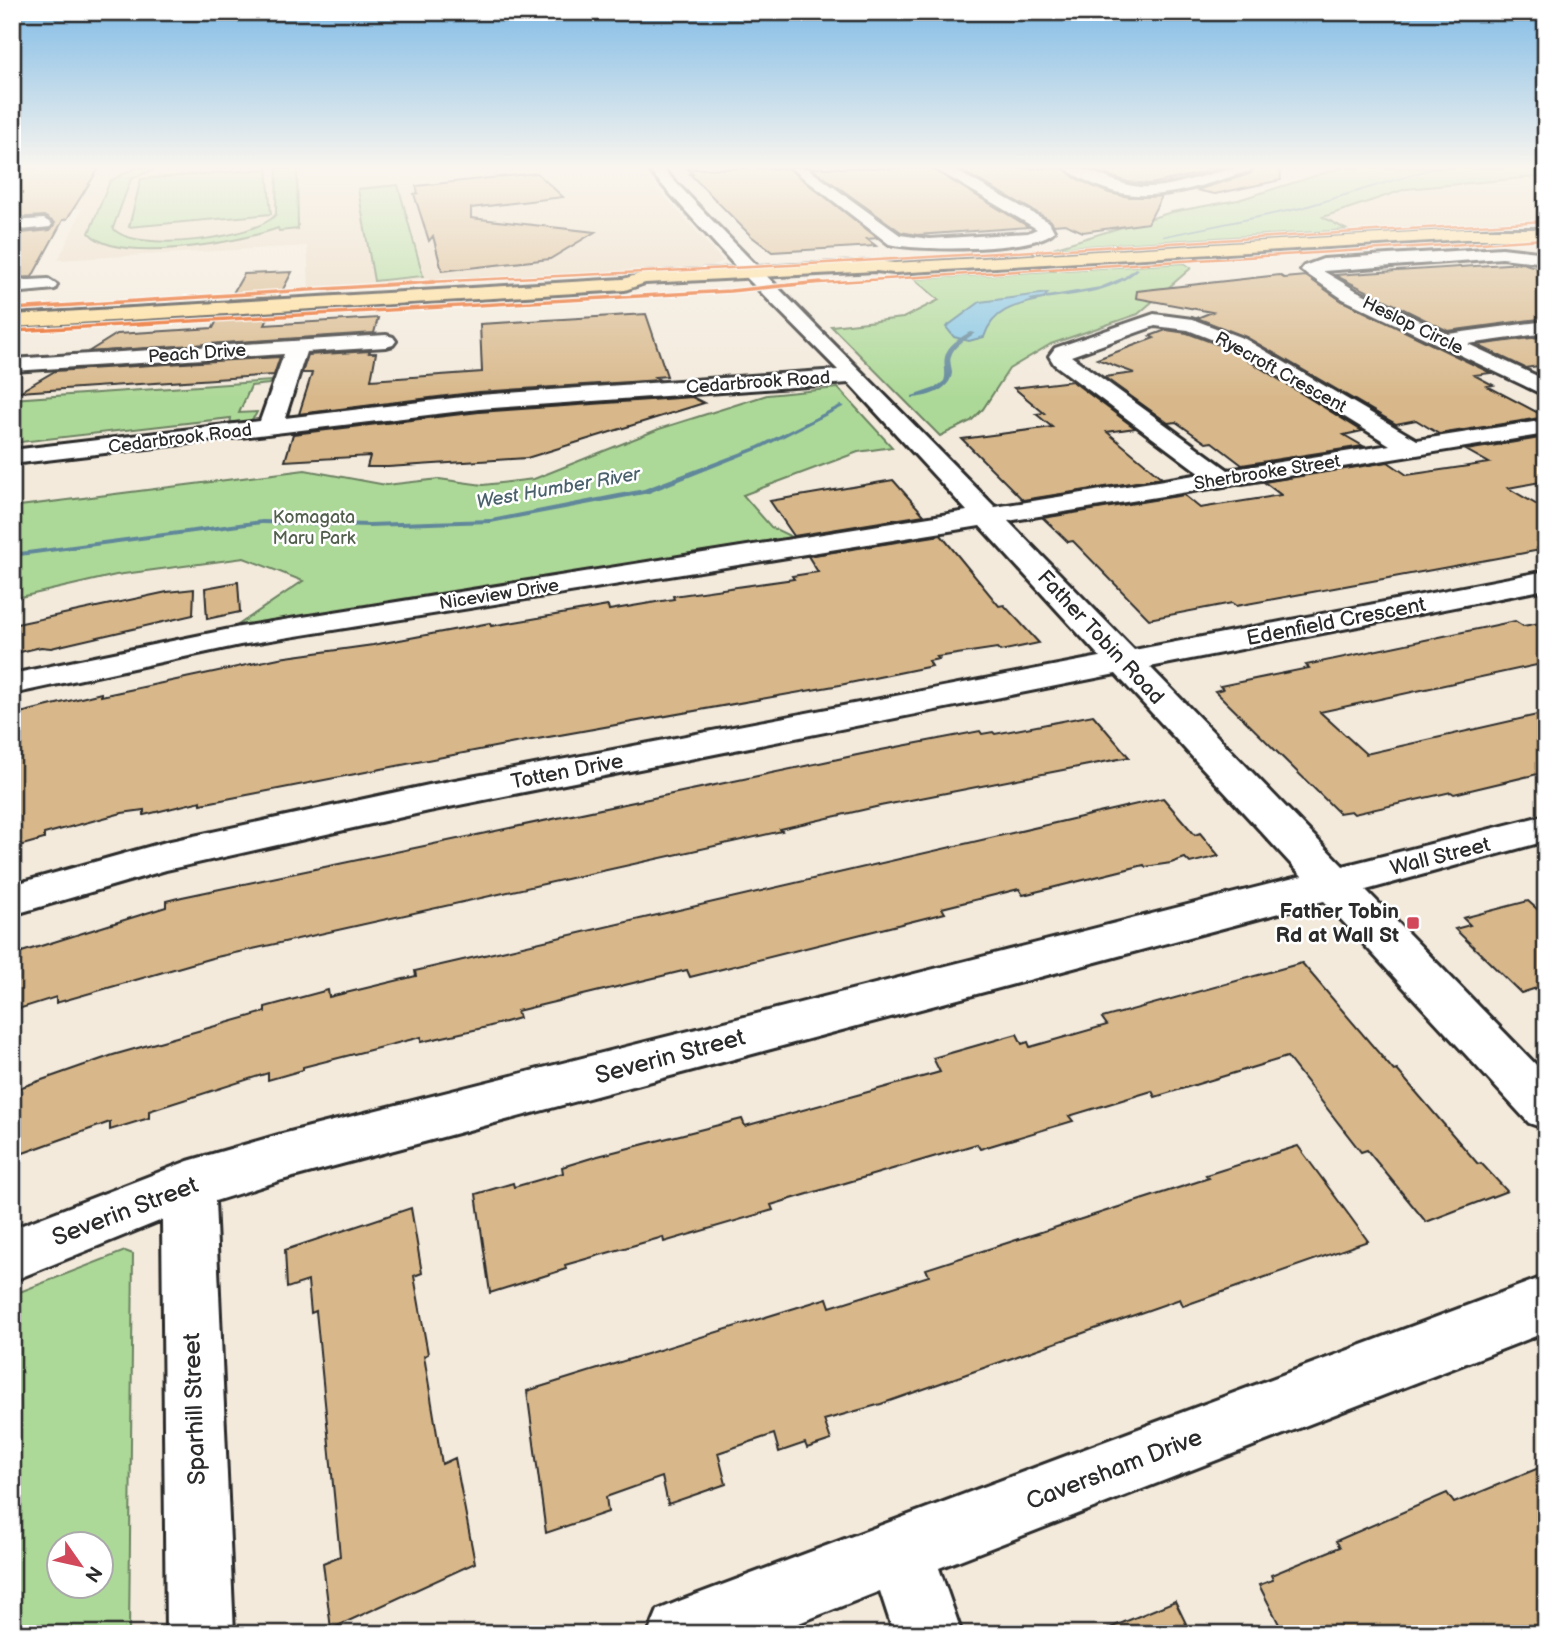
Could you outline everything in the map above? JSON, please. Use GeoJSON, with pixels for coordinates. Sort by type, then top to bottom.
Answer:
{"type":"FeatureCollection","features":[{"type":"Feature","properties":{"kind":"main road"},"geometry":{"type":"LineString","coordinates":[[12,321],[625,284],[645,288],[755,277],[877,273],[894,268],[1283,245]]}},
{"type":"Feature","properties":{"kind":"street","name":"Father Tobin Road"},"geometry":{"type":"LineString","coordinates":[[725,245],[1127,663],[1546,1108]]}},
{"type":"Feature","properties":{"kind":"street","name":"Heslop Circle"},"geometry":{"type":"LineString","coordinates":[[1546,258],[1502,253],[1323,264],[1311,267],[1311,273],[1350,295],[1546,389]]}},
{"type":"Feature","properties":{"kind":"street"},"geometry":{"type":"LineString","coordinates":[[12,286],[48,285]]}},
{"type":"Feature","properties":{"kind":"street","name":"Ryecroft Crescent"},"geometry":{"type":"LineString","coordinates":[[1223,479],[1062,359],[1062,352],[1154,320],[1192,325],[1238,343],[1413,448]]}},
{"type":"Feature","properties":{"kind":"street"},"geometry":{"type":"LineString","coordinates":[[1445,341],[1546,327]]}},
{"type":"Feature","properties":{"kind":"street","name":"Peach Drive"},"geometry":{"type":"LineString","coordinates":[[12,365],[386,341]]}},
{"type":"Feature","properties":{"kind":"street"},"geometry":{"type":"LineString","coordinates":[[270,427],[297,347]]}},
{"type":"Feature","properties":{"kind":"street","name":"Cedarbrook Road"},"geometry":{"type":"LineString","coordinates":[[12,457],[480,402],[853,376]]}},
{"type":"Feature","properties":{"kind":"street","name":"Cedarbrook Road"},"geometry":{"type":"LineString","coordinates":[[517,422],[620,392]]}},
{"type":"Feature","properties":{"kind":"street","name":"Cedarbrook Road"},"geometry":{"type":"LineString","coordinates":[[347,418],[463,427]]}},
{"type":"Feature","properties":{"kind":"street","name":"Sherbrooke Street"},"geometry":{"type":"LineString","coordinates":[[987,516],[1546,427]]}},
{"type":"Feature","properties":{"kind":"street","name":"Niceview Drive"},"geometry":{"type":"LineString","coordinates":[[12,684],[240,636],[987,516]]}},
{"type":"Feature","properties":{"kind":"street","name":"Edenfield Crescent"},"geometry":{"type":"LineString","coordinates":[[1127,663],[1546,580]]}},
{"type":"Feature","properties":{"kind":"street","name":"Totten Drive"},"geometry":{"type":"LineString","coordinates":[[12,900],[166,856],[263,833],[1127,663]]}},
{"type":"Feature","properties":{"kind":"street","name":"Wall Street"},"geometry":{"type":"LineString","coordinates":[[1335,883],[1546,828]]}},
{"type":"Feature","properties":{"kind":"street","name":"Severin Street"},"geometry":{"type":"LineString","coordinates":[[12,1255],[188,1185],[282,1157],[1335,883]]}},
{"type":"Feature","properties":{"kind":"street","name":"Sparhill Street"},"geometry":{"type":"LineString","coordinates":[[188,1185],[200,1634]]}},
{"type":"Feature","properties":{"kind":"street","name":"Caversham Drive"},"geometry":{"type":"LineString","coordinates":[[682,1634],[1546,1304]]}},
{"type":"Feature","properties":{"kind":"street"},"geometry":{"type":"LineString","coordinates":[[900,1550],[928,1634]]}},
{"type":"Feature","properties":{"kind":"shaded area"},"geometry":{"type":"Polygon","coordinates":[[[65,245],[708,245],[723,261],[709,268],[393,282],[309,291],[307,246],[58,260],[65,245]]]}},
{"type":"Feature","properties":{"kind":"green space"},"geometry":{"type":"Polygon","coordinates":[[[112,245],[204,245],[180,248],[126,248],[112,245]]]}},
{"type":"Feature","properties":{"kind":"green space"},"geometry":{"type":"Polygon","coordinates":[[[368,245],[414,245],[423,276],[374,281],[368,245]]]}},
{"type":"Feature","properties":{"kind":"green space"},"geometry":{"type":"Polygon","coordinates":[[[1064,245],[1105,245],[1053,248],[1064,245]]]}},
{"type":"Feature","properties":{"kind":"green space"},"geometry":{"type":"Polygon","coordinates":[[[1184,263],[1191,268],[1138,314],[1051,344],[1009,369],[983,409],[971,421],[940,436],[831,326],[903,318],[939,300],[914,279],[1184,263]]]}},
{"type":"Feature","properties":{"kind":"green space"},"geometry":{"type":"Polygon","coordinates":[[[270,381],[269,384],[251,386],[239,413],[257,412],[253,419],[242,423],[230,425],[231,418],[12,443],[12,399],[270,381]]]}},
{"type":"Feature","properties":{"kind":"green space","name":"Komagata Maru Park"},"geometry":{"type":"Polygon","coordinates":[[[838,388],[892,447],[858,452],[743,495],[771,527],[792,537],[232,629],[303,581],[244,558],[116,575],[12,599],[12,507],[305,470],[386,485],[439,479],[483,485],[534,479],[659,429],[767,395],[838,388]]]}},
{"type":"Feature","properties":{"kind":"green space"},"geometry":{"type":"Polygon","coordinates":[[[125,1251],[133,1254],[129,1634],[12,1634],[12,1295],[125,1251]]]}},
{"type":"Feature","properties":{"kind":"water"},"geometry":{"type":"Polygon","coordinates":[[[1048,293],[1043,299],[1015,306],[1000,314],[993,320],[984,337],[969,341],[954,337],[946,327],[980,302],[1048,293]]]}},
{"type":"Feature","properties":{"kind":"building"},"geometry":{"type":"Polygon","coordinates":[[[12,245],[50,245],[32,277],[12,278],[12,245]]]}},
{"type":"Feature","properties":{"kind":"building"},"geometry":{"type":"Polygon","coordinates":[[[435,245],[574,245],[550,259],[442,271],[435,245]]]}},
{"type":"Feature","properties":{"kind":"building"},"geometry":{"type":"Polygon","coordinates":[[[763,245],[876,246],[772,252],[763,245]]]}},
{"type":"Feature","properties":{"kind":"building"},"geometry":{"type":"Polygon","coordinates":[[[1522,263],[1546,270],[1546,318],[1448,331],[1334,275],[1522,263]]]}},
{"type":"Feature","properties":{"kind":"building"},"geometry":{"type":"Polygon","coordinates":[[[292,272],[279,297],[229,300],[244,274],[292,272]]]}},
{"type":"Feature","properties":{"kind":"building"},"geometry":{"type":"Polygon","coordinates":[[[1279,275],[1284,278],[1306,276],[1342,301],[1491,373],[1474,375],[1493,385],[1487,386],[1546,417],[1439,434],[1416,420],[1396,424],[1246,337],[1197,318],[1212,312],[1136,298],[1137,291],[1279,275]]]}},
{"type":"Feature","properties":{"kind":"building"},"geometry":{"type":"Polygon","coordinates":[[[270,314],[265,325],[378,318],[374,333],[88,352],[117,334],[213,328],[219,317],[270,314]]]}},
{"type":"Feature","properties":{"kind":"building"},"geometry":{"type":"Polygon","coordinates":[[[646,314],[667,376],[655,377],[660,380],[479,392],[299,414],[312,373],[302,373],[308,355],[370,351],[369,353],[376,353],[371,380],[482,372],[480,324],[646,314]]]}},
{"type":"Feature","properties":{"kind":"building"},"geometry":{"type":"Polygon","coordinates":[[[1166,330],[1187,333],[1230,349],[1362,431],[1344,435],[1363,446],[1242,465],[1212,442],[1206,443],[1176,422],[1168,423],[1104,377],[1134,373],[1097,359],[1154,338],[1150,336],[1166,330]]]}},
{"type":"Feature","properties":{"kind":"building"},"geometry":{"type":"Polygon","coordinates":[[[1546,336],[1546,365],[1525,368],[1477,345],[1546,336]]]}},
{"type":"Feature","properties":{"kind":"building"},"geometry":{"type":"Polygon","coordinates":[[[280,357],[274,375],[19,392],[55,371],[280,357]]]}},
{"type":"Feature","properties":{"kind":"building"},"geometry":{"type":"Polygon","coordinates":[[[1072,381],[1135,428],[1107,432],[1162,478],[1023,500],[962,439],[1052,427],[1036,414],[1044,413],[1014,388],[1072,381]]]}},
{"type":"Feature","properties":{"kind":"building"},"geometry":{"type":"Polygon","coordinates":[[[692,397],[704,403],[527,458],[388,467],[367,467],[370,456],[285,461],[293,434],[479,412],[692,397]]]}},
{"type":"Feature","properties":{"kind":"building"},"geometry":{"type":"Polygon","coordinates":[[[1546,437],[1546,481],[1508,488],[1546,510],[1546,549],[1236,606],[1232,603],[1149,619],[1073,541],[1068,542],[1043,518],[1184,495],[1200,508],[1281,495],[1264,482],[1388,462],[1407,475],[1489,463],[1466,450],[1546,437]]]}},
{"type":"Feature","properties":{"kind":"building"},"geometry":{"type":"Polygon","coordinates":[[[893,480],[924,515],[794,536],[770,501],[893,480]]]}},
{"type":"Feature","properties":{"kind":"building"},"geometry":{"type":"Polygon","coordinates":[[[941,535],[999,606],[1004,605],[1039,643],[1000,651],[997,648],[937,657],[939,659],[929,661],[932,666],[840,685],[515,743],[201,804],[201,801],[144,815],[144,810],[122,813],[44,834],[44,839],[12,848],[12,715],[101,693],[101,696],[279,658],[373,645],[490,623],[491,626],[608,606],[609,610],[674,599],[673,596],[794,579],[792,576],[818,572],[808,556],[941,535]]]}},
{"type":"Feature","properties":{"kind":"building"},"geometry":{"type":"Polygon","coordinates":[[[238,582],[240,612],[207,619],[205,588],[238,582]]]}},
{"type":"Feature","properties":{"kind":"building"},"geometry":{"type":"Polygon","coordinates":[[[194,589],[193,615],[51,648],[41,647],[12,654],[12,625],[167,592],[194,589]]]}},
{"type":"Feature","properties":{"kind":"building"},"geometry":{"type":"Polygon","coordinates":[[[1515,621],[1523,626],[1546,622],[1546,663],[1320,712],[1366,754],[1546,713],[1546,772],[1454,794],[1451,792],[1354,814],[1351,811],[1339,813],[1215,691],[1223,689],[1220,686],[1309,668],[1306,665],[1515,621]]]}},
{"type":"Feature","properties":{"kind":"building"},"geometry":{"type":"Polygon","coordinates":[[[1093,715],[1129,757],[880,806],[780,829],[782,831],[212,958],[56,1003],[56,997],[12,1011],[12,955],[166,907],[166,901],[881,750],[980,731],[982,734],[995,734],[1093,715]]]}},
{"type":"Feature","properties":{"kind":"building"},"geometry":{"type":"Polygon","coordinates":[[[1163,798],[1195,835],[1200,833],[1219,856],[1190,863],[1185,858],[1171,863],[1144,865],[1023,895],[1019,889],[942,908],[945,913],[690,977],[687,970],[517,1011],[519,1018],[487,1027],[421,1042],[421,1037],[303,1067],[303,1070],[268,1080],[268,1073],[149,1111],[149,1118],[110,1130],[110,1122],[12,1157],[12,1122],[19,1119],[19,1088],[113,1055],[265,1012],[265,1007],[328,990],[329,997],[416,976],[415,971],[1163,798]]]}},
{"type":"Feature","properties":{"kind":"building"},"geometry":{"type":"Polygon","coordinates":[[[1528,901],[1546,917],[1546,985],[1521,993],[1455,929],[1470,925],[1463,918],[1528,901]]]}},
{"type":"Feature","properties":{"kind":"building"},"geometry":{"type":"Polygon","coordinates":[[[1302,963],[1394,1071],[1397,1070],[1478,1164],[1481,1163],[1507,1191],[1426,1222],[1367,1150],[1361,1152],[1287,1057],[1155,1097],[1152,1091],[1069,1116],[1073,1121],[980,1149],[977,1144],[771,1205],[773,1210],[664,1242],[663,1237],[565,1265],[566,1269],[490,1293],[476,1194],[513,1183],[514,1187],[563,1173],[562,1167],[598,1156],[742,1119],[745,1126],[940,1072],[933,1058],[1017,1034],[1022,1044],[1028,1042],[1030,1047],[1107,1025],[1102,1018],[1302,963]]]}},
{"type":"Feature","properties":{"kind":"building"},"geometry":{"type":"Polygon","coordinates":[[[1298,1146],[1368,1241],[1183,1306],[1180,1299],[881,1404],[824,1420],[831,1440],[807,1448],[805,1443],[779,1452],[774,1434],[718,1453],[726,1484],[668,1504],[662,1477],[606,1497],[608,1512],[546,1533],[527,1391],[827,1298],[830,1307],[929,1276],[926,1269],[1209,1178],[1206,1175],[1298,1146]]]}},
{"type":"Feature","properties":{"kind":"building"},"geometry":{"type":"Polygon","coordinates":[[[411,1208],[422,1273],[414,1276],[428,1354],[424,1356],[442,1464],[455,1458],[475,1563],[331,1629],[323,1563],[340,1556],[316,1311],[311,1313],[308,1281],[287,1288],[285,1250],[411,1208]]]}},
{"type":"Feature","properties":{"kind":"building"},"geometry":{"type":"Polygon","coordinates":[[[1546,1465],[1546,1634],[1284,1634],[1259,1585],[1273,1580],[1271,1575],[1340,1547],[1336,1541],[1447,1493],[1454,1503],[1546,1465]]]}},
{"type":"Feature","properties":{"kind":"building"},"geometry":{"type":"Polygon","coordinates":[[[1175,1601],[1191,1634],[1098,1634],[1098,1633],[1175,1601]]]}},
{"type":"Feature","properties":{"kind":"waterway"},"geometry":{"type":"LineString","coordinates":[[1032,299],[1101,289],[1126,278],[1137,269]]}},
{"type":"Feature","properties":{"kind":"waterway"},"geometry":{"type":"LineString","coordinates":[[914,397],[937,389],[946,382],[949,376],[947,358],[954,345],[972,333]]}},
{"type":"Feature","properties":{"kind":"waterway","name":"West Humber River"},"geometry":{"type":"LineString","coordinates":[[12,555],[262,522],[369,525],[491,521],[646,491],[760,447],[842,406]]}},
{"type":"Feature","properties":{"kind":"cycle path"},"geometry":{"type":"LineString","coordinates":[[12,309],[317,291],[323,288],[394,283],[504,280],[1138,245]]}},
{"type":"Feature","properties":{"kind":"cycle path"},"geometry":{"type":"LineString","coordinates":[[12,331],[730,291],[819,282],[1448,245]]}},
{"type":"Feature","properties":{"kind":"place","name":"Father Tobin Rd at Wall St"},"geometry":{"type":"Point","coordinates":[1413,923]}}]}
